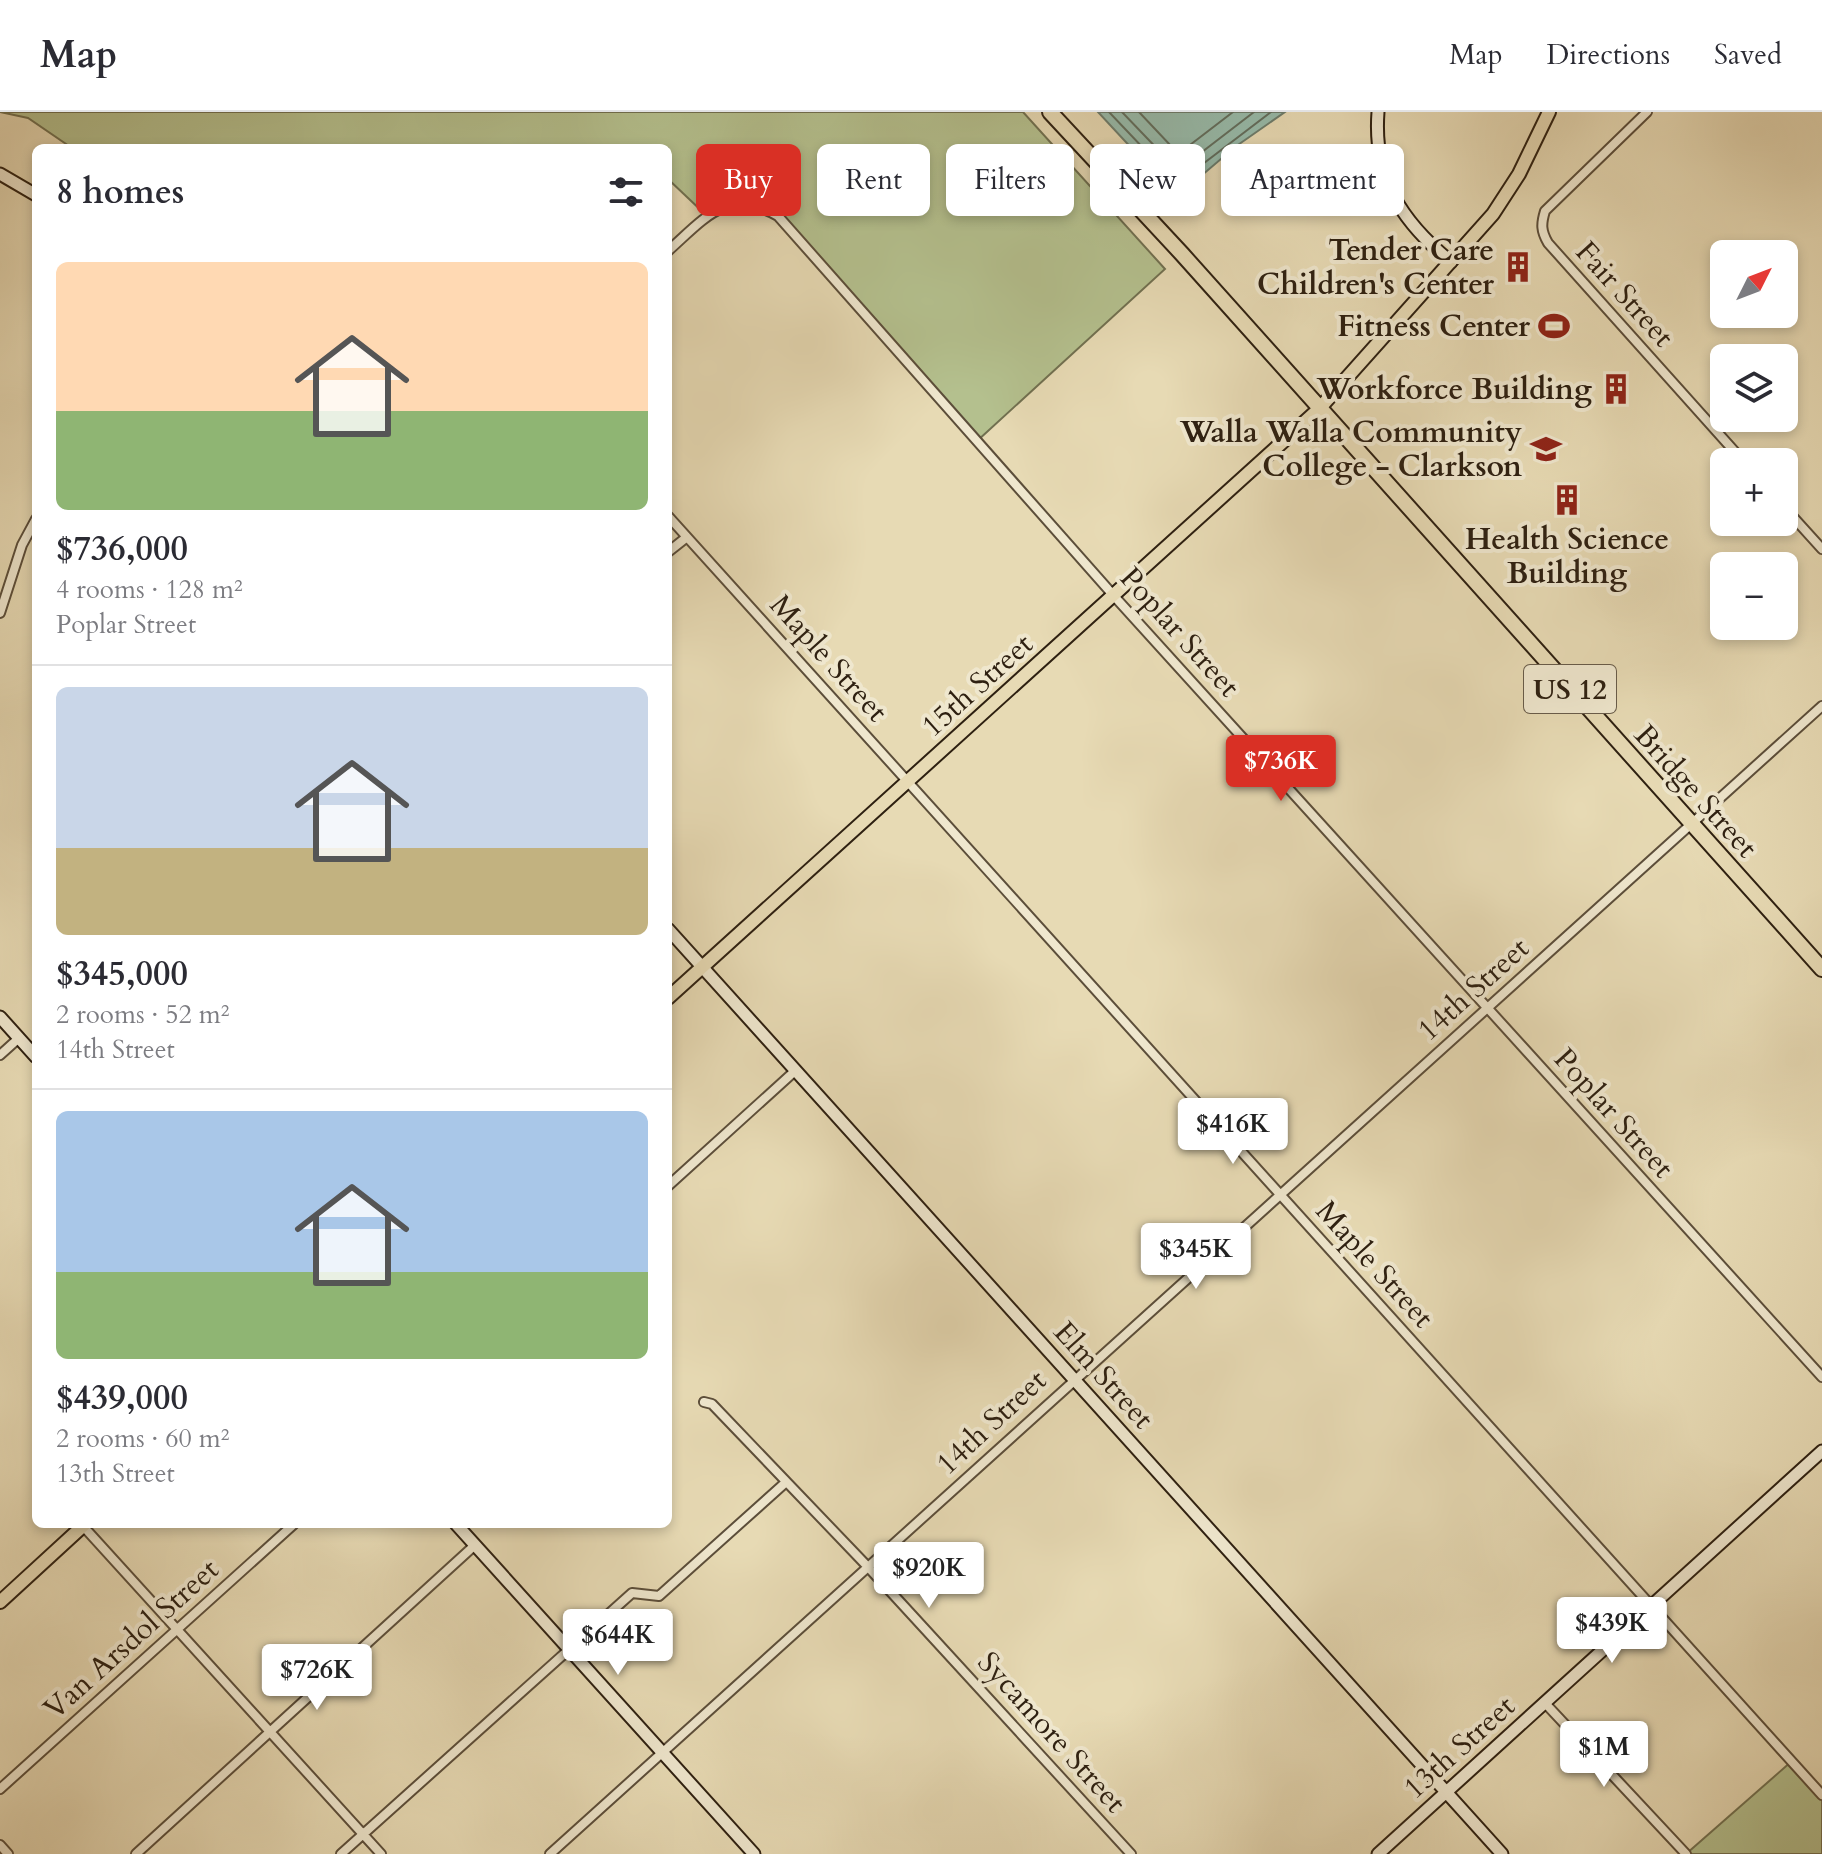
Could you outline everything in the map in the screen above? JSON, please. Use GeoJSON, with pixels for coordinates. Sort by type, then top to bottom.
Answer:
{"type":"FeatureCollection","features":[{"type":"Feature","properties":{"kind":"highway","name":"Bridge Street"},"geometry":{"type":"LineString","coordinates":[[1050,112],[1822,969]]}},
{"type":"Feature","properties":{"kind":"main road"},"geometry":{"type":"LineString","coordinates":[[1378,112],[1381,163],[1392,196],[1417,230],[1451,262]]}},
{"type":"Feature","properties":{"kind":"main road","name":"15th Street"},"geometry":{"type":"LineString","coordinates":[[672,994],[1319,409],[1493,214],[1519,174],[1549,112]]}},
{"type":"Feature","properties":{"kind":"main road"},"geometry":{"type":"LineString","coordinates":[[0,174],[32,193]]}},
{"type":"Feature","properties":{"kind":"main road","name":"Elm Street"},"geometry":{"type":"LineString","coordinates":[[672,933],[1502,1854]]}},
{"type":"Feature","properties":{"kind":"main road"},"geometry":{"type":"LineString","coordinates":[[0,1017],[32,1053]]}},
{"type":"Feature","properties":{"kind":"main road","name":"13th Street"},"geometry":{"type":"LineString","coordinates":[[1378,1854],[1822,1451]]}},
{"type":"Feature","properties":{"kind":"main road"},"geometry":{"type":"LineString","coordinates":[[0,1602],[81,1528]]}},
{"type":"Feature","properties":{"kind":"main road"},"geometry":{"type":"LineString","coordinates":[[460,1528],[754,1854]]}},
{"type":"Feature","properties":{"kind":"street","name":"Fair Street"},"geometry":{"type":"LineString","coordinates":[[1647,112],[1545,211],[1541,225],[1548,243],[1731,448]]}},
{"type":"Feature","properties":{"kind":"street","name":"Poplar Street"},"geometry":{"type":"LineString","coordinates":[[672,247],[712,212],[732,203],[760,206],[778,216],[1114,596],[1822,1377]]}},
{"type":"Feature","properties":{"kind":"street","name":"Maple Street"},"geometry":{"type":"LineString","coordinates":[[672,520],[1822,1795]]}},
{"type":"Feature","properties":{"kind":"street"},"geometry":{"type":"LineString","coordinates":[[1798,522],[1822,549]]}},
{"type":"Feature","properties":{"kind":"street"},"geometry":{"type":"LineString","coordinates":[[0,613],[22,545],[32,528]]}},
{"type":"Feature","properties":{"kind":"street"},"geometry":{"type":"LineString","coordinates":[[672,549],[687,537]]}},
{"type":"Feature","properties":{"kind":"street","name":"14th Street"},"geometry":{"type":"LineString","coordinates":[[550,1854],[1822,706]]}},
{"type":"Feature","properties":{"kind":"street"},"geometry":{"type":"LineString","coordinates":[[0,1055],[19,1038]]}},
{"type":"Feature","properties":{"kind":"street"},"geometry":{"type":"LineString","coordinates":[[672,1182],[796,1070]]}},
{"type":"Feature","properties":{"kind":"street","name":"Sycamore Street"},"geometry":{"type":"LineString","coordinates":[[704,1402],[712,1404],[868,1567],[1131,1854]]}},
{"type":"Feature","properties":{"kind":"street"},"geometry":{"type":"LineString","coordinates":[[341,1854],[632,1593],[659,1596],[785,1483]]}},
{"type":"Feature","properties":{"kind":"street"},"geometry":{"type":"LineString","coordinates":[[87,1528],[381,1854]]}},
{"type":"Feature","properties":{"kind":"street","name":"Van Arsdol Street"},"geometry":{"type":"LineString","coordinates":[[0,1789],[290,1528]]}},
{"type":"Feature","properties":{"kind":"street"},"geometry":{"type":"LineString","coordinates":[[136,1854],[475,1545]]}},
{"type":"Feature","properties":{"kind":"street"},"geometry":{"type":"LineString","coordinates":[[1544,1702],[1686,1854]]}},
{"type":"Feature","properties":{"kind":"street"},"geometry":{"type":"LineString","coordinates":[[0,1845],[8,1854]]}},
{"type":"Feature","properties":{"kind":"green space"},"geometry":{"type":"Polygon","coordinates":[[[0,112],[1023,112],[1052,144],[946,144],[946,216],[1074,216],[1074,168],[1090,186],[1090,216],[1117,216],[1165,269],[977,441],[778,216],[801,216],[801,144],[696,144],[696,206],[672,183],[672,144],[66,144],[28,118],[0,112]]]}},
{"type":"Feature","properties":{"kind":"green space"},"geometry":{"type":"Polygon","coordinates":[[[1792,1761],[1822,1795],[1822,1854],[1686,1854],[1792,1761]]]}},
{"type":"Feature","properties":{"kind":"water"},"geometry":{"type":"Polygon","coordinates":[[[1098,112],[1285,112],[1239,144],[1221,144],[1221,159],[1205,173],[1205,144],[1128,144],[1098,112]]]}},
{"type":"Feature","properties":{"kind":"place","name":"Tender Care Children's Center"},"geometry":{"type":"Point","coordinates":[1518,267]}},
{"type":"Feature","properties":{"kind":"place","name":"Fitness Center"},"geometry":{"type":"Point","coordinates":[1554,326]}},
{"type":"Feature","properties":{"kind":"place","name":"Workforce Building"},"geometry":{"type":"Point","coordinates":[1616,389]}},
{"type":"Feature","properties":{"kind":"place","name":"Walla Walla Community College - Clarkson"},"geometry":{"type":"Point","coordinates":[1546,449]}},
{"type":"Feature","properties":{"kind":"place","name":"Health Science Building"},"geometry":{"type":"Point","coordinates":[1567,500]}}]}
